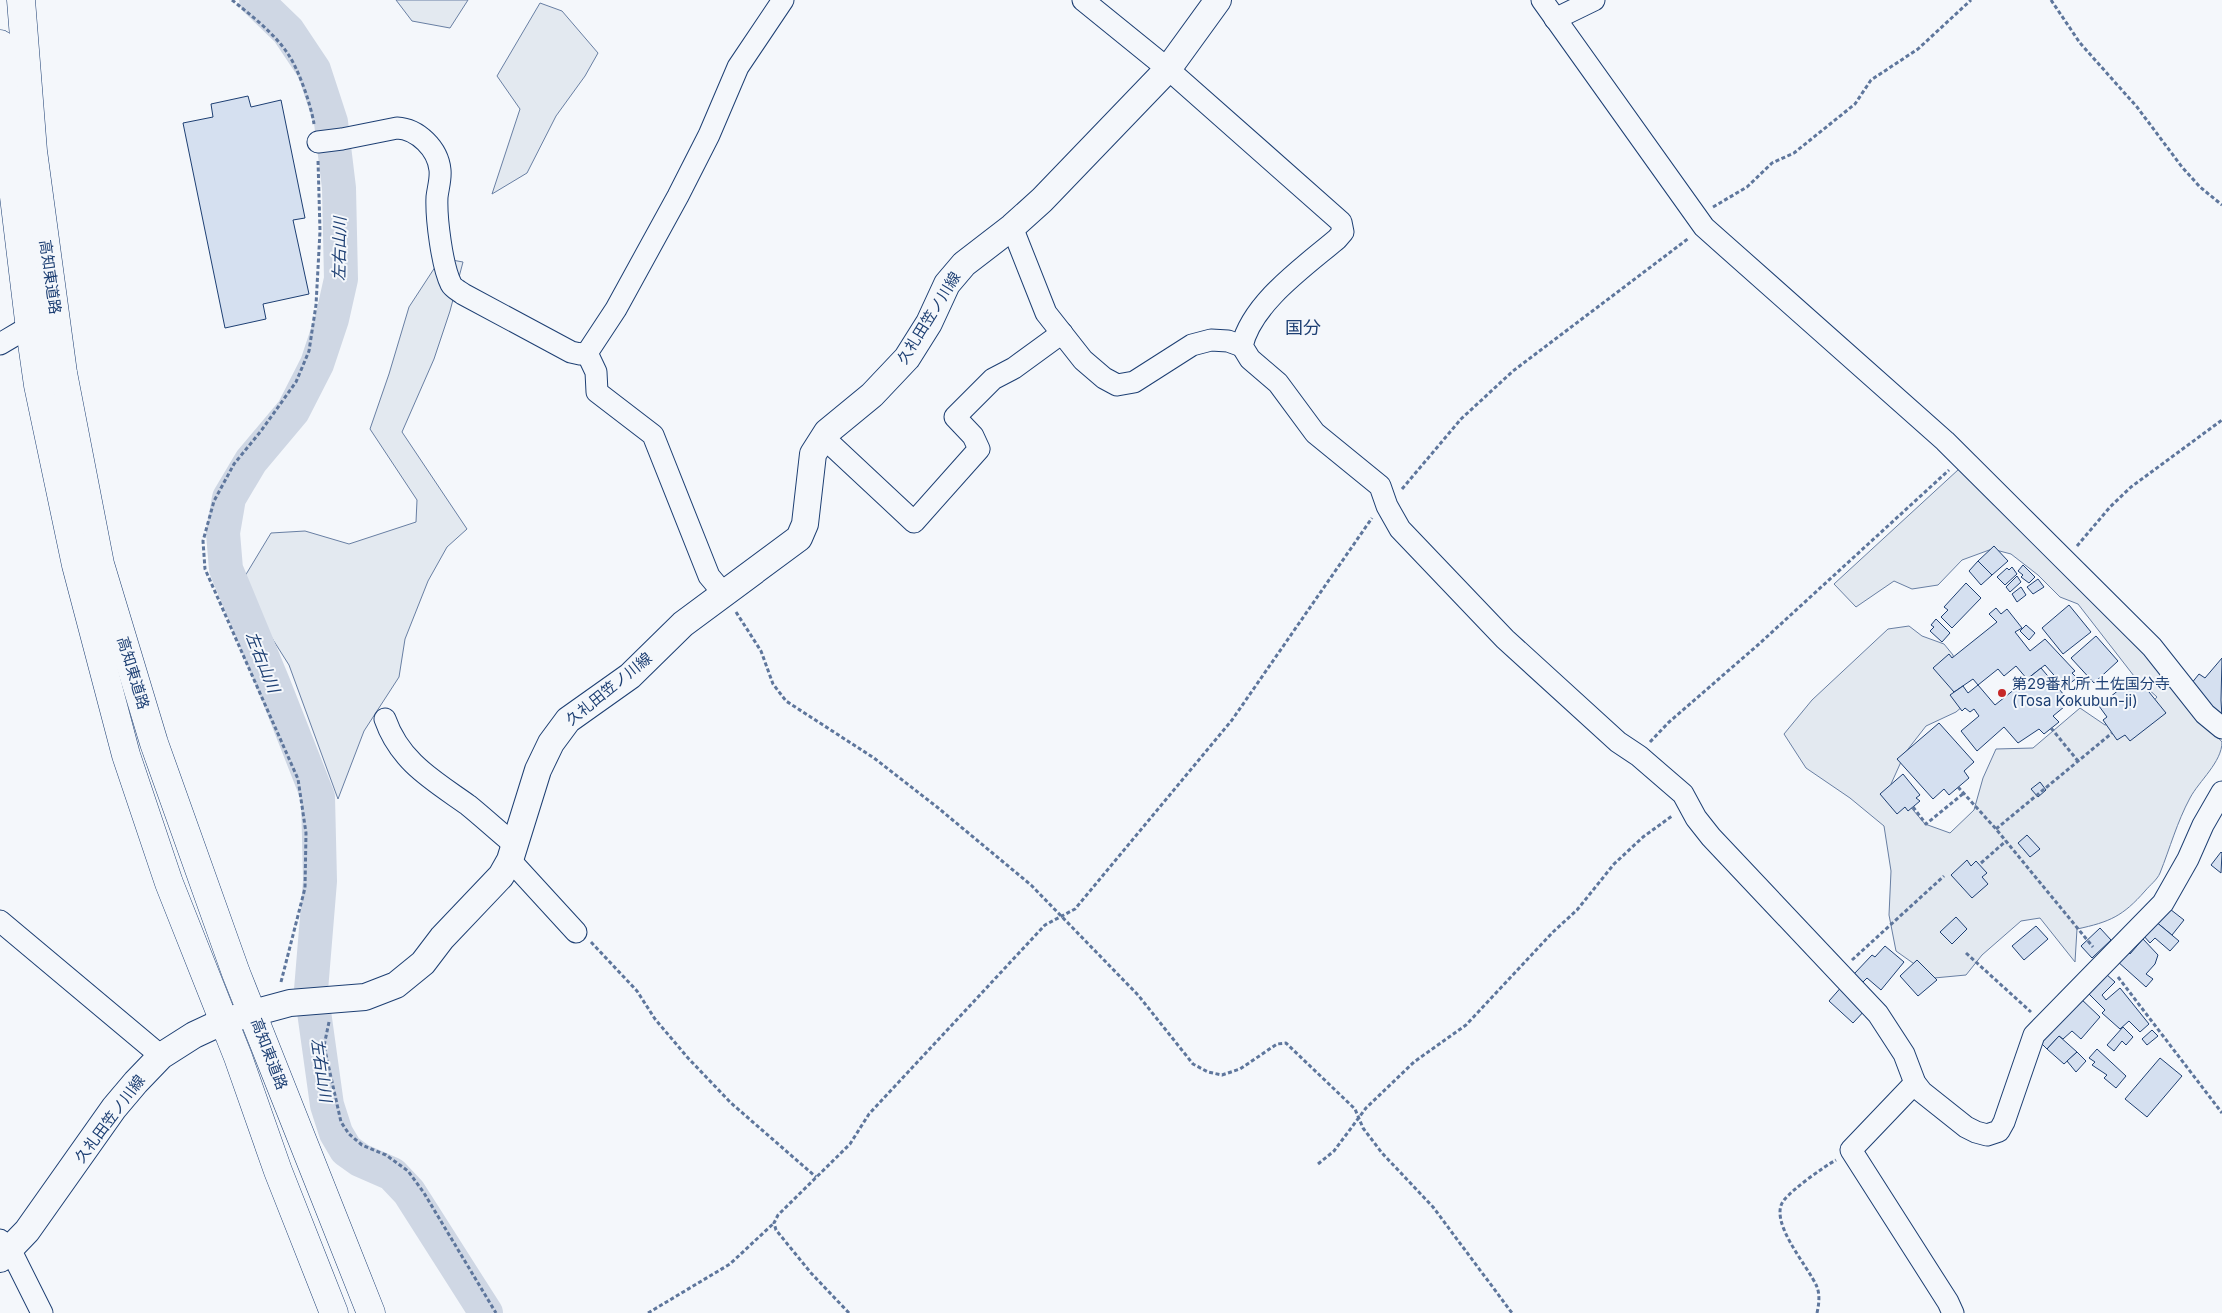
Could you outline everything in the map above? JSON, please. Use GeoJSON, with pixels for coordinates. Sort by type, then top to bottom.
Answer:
{"type":"FeatureCollection","features":[{"type":"Feature","properties":{"kind":"highway","name":"高知東道路"},"geometry":{"type":"LineString","coordinates":[[21,0],[33,151],[63,373],[100,564],[154,743],[236,973],[272,1008],[371,1313]]}},
{"type":"Feature","properties":{"kind":"highway","name":"高知東道路"},"geometry":{"type":"LineString","coordinates":[[0,44],[8,147],[38,385],[76,565],[126,755],[169,883],[224,1021],[278,1171],[334,1313]]}},
{"type":"Feature","properties":{"kind":"main road","name":"久礼田笠ノ川線"},"geometry":{"type":"LineString","coordinates":[[3,1251],[27,1231],[114,1108],[161,1056],[194,1035],[224,1021],[272,1008],[333,999],[365,997],[396,985],[423,962],[465,913],[487,893],[501,876],[512,853],[538,770],[551,743],[568,720],[630,676],[683,624],[799,538],[805,524],[813,454],[823,438],[833,426],[872,395],[907,358],[929,323],[947,284],[964,264],[1012,228],[1042,200],[1168,69],[1218,0]]}},
{"type":"Feature","properties":{"kind":"street"},"geometry":{"type":"LineString","coordinates":[[587,352],[616,309],[678,196],[709,134],[738,67],[784,0]]}},
{"type":"Feature","properties":{"kind":"street"},"geometry":{"type":"LineString","coordinates":[[1083,0],[1168,69],[1341,222],[1343,232],[1337,240],[1280,287],[1245,333],[1242,346]]}},
{"type":"Feature","properties":{"kind":"street"},"geometry":{"type":"LineString","coordinates":[[1542,0],[1700,222],[1962,458],[2152,646],[2205,714],[2222,728]]}},
{"type":"Feature","properties":{"kind":"street"},"geometry":{"type":"LineString","coordinates":[[1555,19],[1594,0]]}},
{"type":"Feature","properties":{"kind":"street"},"geometry":{"type":"LineString","coordinates":[[328,141],[397,128],[406,128],[424,139],[436,155],[440,171],[437,199],[439,237],[452,286],[463,294],[572,352],[587,352]]}},
{"type":"Feature","properties":{"kind":"street"},"geometry":{"type":"LineString","coordinates":[[1012,228],[1046,313],[1083,360],[1104,378],[1117,385],[1134,382],[1192,345],[1228,341],[1242,346],[1250,358],[1278,383],[1315,433],[1380,486],[1387,506],[1400,529],[1505,639],[1618,742],[1639,756],[1683,794],[1711,837],[1878,1014],[1904,1054],[1915,1083],[1922,1092],[1966,1127],[1976,1132],[1987,1135],[1999,1131],[2004,1122],[2034,1034],[2106,962],[2132,932],[2163,903],[2222,792]]}},
{"type":"Feature","properties":{"kind":"street"},"geometry":{"type":"LineString","coordinates":[[0,344],[22,331],[30,329]]}},
{"type":"Feature","properties":{"kind":"street"},"geometry":{"type":"LineString","coordinates":[[823,438],[914,522],[979,449],[972,436],[955,417],[993,378],[1014,368],[1062,333]]}},
{"type":"Feature","properties":{"kind":"street"},"geometry":{"type":"LineString","coordinates":[[587,352],[596,372],[597,392],[652,435],[709,576],[724,594]]}},
{"type":"Feature","properties":{"kind":"street"},"geometry":{"type":"LineString","coordinates":[[385,719],[391,736],[421,772],[470,807],[512,853],[576,932]]}},
{"type":"Feature","properties":{"kind":"street"},"geometry":{"type":"LineString","coordinates":[[0,920],[161,1056]]}},
{"type":"Feature","properties":{"kind":"street"},"geometry":{"type":"LineString","coordinates":[[1915,1083],[1851,1150],[1948,1302],[1953,1313]]}},
{"type":"Feature","properties":{"kind":"street"},"geometry":{"type":"LineString","coordinates":[[3,1251],[42,1313]]}},
{"type":"Feature","properties":{"kind":"path"},"geometry":{"type":"LineString","coordinates":[[232,0],[256,19],[289,55],[328,141],[316,305],[309,351],[296,382],[261,431],[234,464],[214,501],[203,541],[205,569],[298,779],[306,833],[305,888],[272,1008]]}},
{"type":"Feature","properties":{"kind":"path"},"geometry":{"type":"LineString","coordinates":[[648,1313],[730,1264],[774,1223],[778,1215],[850,1144],[868,1114],[1044,925],[1075,909],[1232,720],[1371,519],[1387,506],[1461,419],[1513,371],[1700,222],[1747,187],[1772,163],[1794,153],[1855,104],[1871,80],[1918,50],[1971,0]]}},
{"type":"Feature","properties":{"kind":"path"},"geometry":{"type":"LineString","coordinates":[[2051,0],[2080,43],[2137,107],[2182,168],[2200,187],[2222,205]]}},
{"type":"Feature","properties":{"kind":"path"},"geometry":{"type":"LineString","coordinates":[[2065,560],[2110,506],[2131,487],[2222,420]]}},
{"type":"Feature","properties":{"kind":"path"},"geometry":{"type":"LineString","coordinates":[[1639,756],[1668,723],[1760,644],[1962,458]]}},
{"type":"Feature","properties":{"kind":"path"},"geometry":{"type":"LineString","coordinates":[[724,594],[762,651],[773,684],[786,701],[874,758],[937,807],[1031,885],[1138,995],[1194,1064],[1208,1072],[1222,1075],[1240,1069],[1277,1044],[1286,1043],[1355,1109],[1363,1128],[1382,1153],[1433,1207],[1512,1313]]}},
{"type":"Feature","properties":{"kind":"path"},"geometry":{"type":"LineString","coordinates":[[2051,728],[2078,761]]}},
{"type":"Feature","properties":{"kind":"path"},"geometry":{"type":"LineString","coordinates":[[1996,828],[2112,733]]}},
{"type":"Feature","properties":{"kind":"path"},"geometry":{"type":"LineString","coordinates":[[1958,787],[1996,828],[2139,1002],[2222,1113]]}},
{"type":"Feature","properties":{"kind":"path"},"geometry":{"type":"LineString","coordinates":[[1913,807],[1926,824],[1964,793]]}},
{"type":"Feature","properties":{"kind":"path"},"geometry":{"type":"LineString","coordinates":[[1318,1164],[1334,1151],[1359,1117],[1414,1062],[1466,1025],[1553,932],[1577,910],[1614,864],[1643,837],[1688,804]]}},
{"type":"Feature","properties":{"kind":"path"},"geometry":{"type":"LineString","coordinates":[[1982,862],[2006,841]]}},
{"type":"Feature","properties":{"kind":"path"},"geometry":{"type":"LineString","coordinates":[[1839,972],[1944,876]]}},
{"type":"Feature","properties":{"kind":"path"},"geometry":{"type":"LineString","coordinates":[[576,932],[587,938],[615,966],[637,991],[655,1019],[688,1058],[731,1103],[816,1177]]}},
{"type":"Feature","properties":{"kind":"path"},"geometry":{"type":"LineString","coordinates":[[1966,953],[2044,1024]]}},
{"type":"Feature","properties":{"kind":"path"},"geometry":{"type":"LineString","coordinates":[[333,999],[324,1046],[341,1122],[349,1134],[362,1145],[386,1155],[408,1170],[424,1193],[496,1313]]}},
{"type":"Feature","properties":{"kind":"path"},"geometry":{"type":"LineString","coordinates":[[1817,1313],[1819,1302],[1817,1287],[1783,1226],[1780,1213],[1783,1201],[1832,1162],[1851,1150]]}},
{"type":"Feature","properties":{"kind":"path"},"geometry":{"type":"LineString","coordinates":[[774,1223],[776,1230],[810,1273],[849,1313]]}},
{"type":"Feature","properties":{"kind":"shaded area"},"geometry":{"type":"Polygon","coordinates":[[[396,0],[468,0],[450,28],[412,21],[396,0]]]}},
{"type":"Feature","properties":{"kind":"shaded area"},"geometry":{"type":"Polygon","coordinates":[[[540,3],[562,11],[598,53],[585,76],[556,116],[527,173],[492,194],[520,109],[497,76],[540,3]]]}},
{"type":"Feature","properties":{"kind":"shaded area"},"geometry":{"type":"Polygon","coordinates":[[[441,258],[463,262],[450,311],[434,359],[402,432],[467,529],[447,547],[428,581],[405,639],[399,677],[364,731],[338,799],[289,665],[239,586],[271,533],[305,531],[349,544],[416,522],[417,500],[370,429],[409,307],[441,258]]]}},
{"type":"Feature","properties":{"kind":"shaded area"},"geometry":{"type":"Polygon","coordinates":[[[1959,469],[2142,650],[2222,742],[2218,757],[2185,807],[2159,876],[2123,912],[2098,924],[2077,929],[2075,962],[2040,918],[2021,921],[1982,955],[1966,975],[1934,978],[1896,951],[1889,915],[1891,871],[1884,826],[1850,798],[1806,768],[1784,734],[1812,700],[1888,629],[1909,626],[1922,636],[1944,644],[1953,655],[1956,680],[1970,700],[1956,712],[1926,726],[1905,753],[1891,784],[1925,824],[1950,833],[1974,810],[1983,778],[1996,749],[2033,748],[2080,708],[2105,725],[2138,718],[2157,697],[2134,676],[2078,604],[2060,597],[2038,575],[2011,554],[1992,549],[1962,560],[1938,585],[1912,589],[1894,581],[1856,607],[1834,584],[1959,469]]]}},
{"type":"Feature","properties":{"kind":"building"},"geometry":{"type":"Polygon","coordinates":[[[248,96],[251,107],[281,100],[305,218],[293,220],[309,294],[263,304],[266,319],[225,328],[183,123],[213,117],[211,104],[248,96]]]}},
{"type":"Feature","properties":{"kind":"building"},"geometry":{"type":"Polygon","coordinates":[[[1994,546],[2008,561],[1992,575],[1978,561],[1994,546]]]}},
{"type":"Feature","properties":{"kind":"building"},"geometry":{"type":"Polygon","coordinates":[[[1978,561],[1992,575],[1981,585],[1969,571],[1978,561]]]}},
{"type":"Feature","properties":{"kind":"building"},"geometry":{"type":"Polygon","coordinates":[[[2023,565],[2035,577],[2029,583],[2021,577],[2023,575],[2018,571],[2023,565]]]}},
{"type":"Feature","properties":{"kind":"building"},"geometry":{"type":"Polygon","coordinates":[[[2012,567],[2017,574],[2005,585],[1997,577],[2007,568],[2009,570],[2012,567]]]}},
{"type":"Feature","properties":{"kind":"building"},"geometry":{"type":"Polygon","coordinates":[[[2017,576],[2021,582],[2010,592],[2006,587],[2017,576]]]}},
{"type":"Feature","properties":{"kind":"building"},"geometry":{"type":"Polygon","coordinates":[[[2038,579],[2044,587],[2033,594],[2027,587],[2038,579]]]}},
{"type":"Feature","properties":{"kind":"building"},"geometry":{"type":"Polygon","coordinates":[[[1966,583],[1981,598],[1952,628],[1941,617],[1948,610],[1944,607],[1966,583]]]}},
{"type":"Feature","properties":{"kind":"building"},"geometry":{"type":"Polygon","coordinates":[[[2021,587],[2026,595],[2017,602],[2012,594],[2021,587]]]}},
{"type":"Feature","properties":{"kind":"building"},"geometry":{"type":"Polygon","coordinates":[[[2069,605],[2091,632],[2063,654],[2042,628],[2069,605]]]}},
{"type":"Feature","properties":{"kind":"building"},"geometry":{"type":"Polygon","coordinates":[[[1996,608],[2001,614],[2007,609],[2022,628],[2015,632],[2030,651],[2045,639],[2075,671],[2072,673],[2077,678],[2069,684],[2064,680],[2061,683],[2045,665],[2027,679],[2016,666],[2004,676],[1998,669],[1978,685],[1973,679],[1954,692],[1933,668],[1949,654],[1952,658],[1997,622],[1989,614],[1996,608]]]}},
{"type":"Feature","properties":{"kind":"building"},"geometry":{"type":"Polygon","coordinates":[[[1936,619],[1950,633],[1942,642],[1930,631],[1934,627],[1931,625],[1936,619]]]}},
{"type":"Feature","properties":{"kind":"building"},"geometry":{"type":"Polygon","coordinates":[[[2026,625],[2035,633],[2029,640],[2020,631],[2026,625]]]}},
{"type":"Feature","properties":{"kind":"building"},"geometry":{"type":"Polygon","coordinates":[[[2096,636],[2118,661],[2094,683],[2071,658],[2096,636]]]}},
{"type":"Feature","properties":{"kind":"building"},"geometry":{"type":"Polygon","coordinates":[[[2222,658],[2222,718],[2191,684],[2199,674],[2205,678],[2222,658]]]}},
{"type":"Feature","properties":{"kind":"building"},"geometry":{"type":"Polygon","coordinates":[[[2041,668],[2070,702],[2053,716],[2059,722],[2044,734],[2039,729],[2018,743],[2004,727],[1977,751],[1961,731],[1979,716],[1974,709],[1970,712],[1965,708],[1962,711],[1950,695],[1963,686],[1968,693],[1978,685],[1995,705],[2041,668]]]}},
{"type":"Feature","properties":{"kind":"building"},"geometry":{"type":"Polygon","coordinates":[[[2136,676],[2166,713],[2130,741],[2125,735],[2117,740],[2103,720],[2107,717],[2099,706],[2136,676]]]}},
{"type":"Feature","properties":{"kind":"building"},"geometry":{"type":"Polygon","coordinates":[[[1939,723],[1974,762],[1964,771],[1969,778],[1949,795],[1944,789],[1933,799],[1897,759],[1939,723]]]}},
{"type":"Feature","properties":{"kind":"building"},"geometry":{"type":"Polygon","coordinates":[[[1903,774],[1920,795],[1916,798],[1920,801],[1908,811],[1905,807],[1897,814],[1880,794],[1903,774]]]}},
{"type":"Feature","properties":{"kind":"building"},"geometry":{"type":"Polygon","coordinates":[[[2040,782],[2046,790],[2038,797],[2031,789],[2040,782]]]}},
{"type":"Feature","properties":{"kind":"building"},"geometry":{"type":"Polygon","coordinates":[[[2027,835],[2040,849],[2030,857],[2018,843],[2027,835]]]}},
{"type":"Feature","properties":{"kind":"building"},"geometry":{"type":"Polygon","coordinates":[[[2222,853],[2221,873],[2211,865],[2222,853]]]}},
{"type":"Feature","properties":{"kind":"building"},"geometry":{"type":"Polygon","coordinates":[[[1967,860],[1971,866],[1976,861],[1987,873],[1982,877],[1988,884],[1972,898],[1951,875],[1967,860]]]}},
{"type":"Feature","properties":{"kind":"building"},"geometry":{"type":"Polygon","coordinates":[[[2166,906],[2184,920],[2172,935],[2155,921],[2166,906]]]}},
{"type":"Feature","properties":{"kind":"building"},"geometry":{"type":"Polygon","coordinates":[[[1956,917],[1967,929],[1952,944],[1940,932],[1956,917]]]}},
{"type":"Feature","properties":{"kind":"building"},"geometry":{"type":"Polygon","coordinates":[[[2155,921],[2179,941],[2170,951],[2155,938],[2150,943],[2143,935],[2155,921]]]}},
{"type":"Feature","properties":{"kind":"building"},"geometry":{"type":"Polygon","coordinates":[[[2036,926],[2048,939],[2024,960],[2012,946],[2036,926]]]}},
{"type":"Feature","properties":{"kind":"building"},"geometry":{"type":"Polygon","coordinates":[[[2100,928],[2111,940],[2092,958],[2081,946],[2100,928]]]}},
{"type":"Feature","properties":{"kind":"building"},"geometry":{"type":"Polygon","coordinates":[[[2143,939],[2158,955],[2155,964],[2146,974],[2153,979],[2146,987],[2117,961],[2126,950],[2130,954],[2143,939]]]}},
{"type":"Feature","properties":{"kind":"building"},"geometry":{"type":"Polygon","coordinates":[[[1885,946],[1904,962],[1881,990],[1867,978],[1863,982],[1854,974],[1872,955],[1875,957],[1885,946]]]}},
{"type":"Feature","properties":{"kind":"building"},"geometry":{"type":"Polygon","coordinates":[[[1917,960],[1937,980],[1918,996],[1900,976],[1917,960]]]}},
{"type":"Feature","properties":{"kind":"building"},"geometry":{"type":"Polygon","coordinates":[[[2106,974],[2115,982],[2102,995],[2106,1000],[2120,988],[2149,1024],[2140,1032],[2129,1021],[2120,1029],[2102,1013],[2105,1010],[2088,993],[2106,974]]]}},
{"type":"Feature","properties":{"kind":"building"},"geometry":{"type":"Polygon","coordinates":[[[1844,984],[1867,1008],[1853,1023],[1829,1001],[1844,984]]]}},
{"type":"Feature","properties":{"kind":"building"},"geometry":{"type":"Polygon","coordinates":[[[2079,997],[2100,1017],[2081,1039],[2072,1031],[2063,1039],[2059,1036],[2047,1049],[2041,1043],[2079,997]]]}},
{"type":"Feature","properties":{"kind":"building"},"geometry":{"type":"Polygon","coordinates":[[[2123,1027],[2133,1037],[2126,1045],[2122,1041],[2114,1051],[2107,1045],[2123,1027]]]}},
{"type":"Feature","properties":{"kind":"building"},"geometry":{"type":"Polygon","coordinates":[[[2152,1030],[2158,1036],[2147,1045],[2142,1039],[2152,1030]]]}},
{"type":"Feature","properties":{"kind":"building"},"geometry":{"type":"Polygon","coordinates":[[[2059,1036],[2077,1052],[2064,1064],[2047,1049],[2059,1036]]]}},
{"type":"Feature","properties":{"kind":"building"},"geometry":{"type":"Polygon","coordinates":[[[2097,1049],[2126,1076],[2116,1088],[2104,1078],[2107,1075],[2092,1065],[2095,1062],[2089,1058],[2097,1049]]]}},
{"type":"Feature","properties":{"kind":"building"},"geometry":{"type":"Polygon","coordinates":[[[2077,1052],[2086,1061],[2076,1072],[2067,1061],[2077,1052]]]}},
{"type":"Feature","properties":{"kind":"building"},"geometry":{"type":"Polygon","coordinates":[[[2160,1058],[2182,1076],[2147,1117],[2125,1099],[2160,1058]]]}},
{"type":"Feature","properties":{"kind":"waterway","name":"左右山川"},"geometry":{"type":"LineString","coordinates":[[256,0],[288,31],[314,70],[331,122],[339,188],[341,279],[332,319],[317,364],[293,411],[251,461],[229,498],[223,533],[226,569],[318,797],[320,881],[311,990],[327,1105],[336,1133],[346,1150],[360,1160],[392,1174],[409,1192],[486,1313]]}},
{"type":"Feature","properties":{"kind":"place","name":"第29番札所 土佐国分寺 (Tosa Kokubun-ji)"},"geometry":{"type":"Point","coordinates":[2002,693]}},
{"type":"Feature","properties":{"kind":"district","name":"国分"},"geometry":{"type":"Point","coordinates":[1303,328]}}]}
